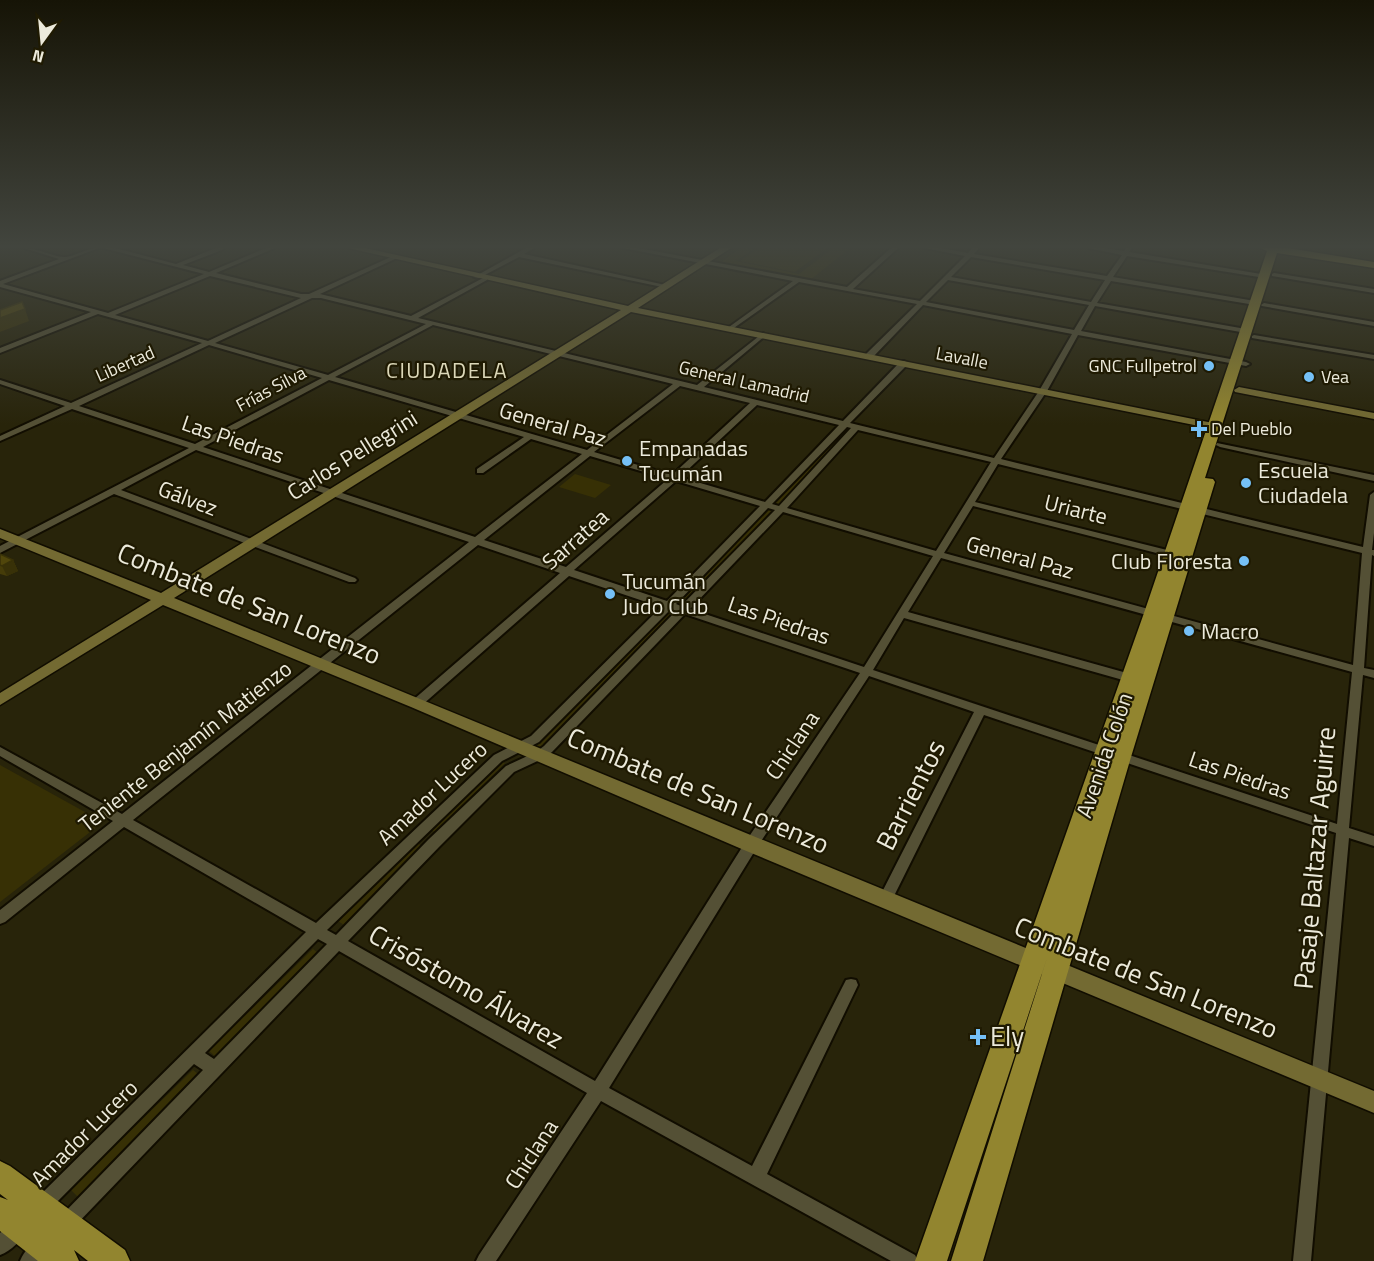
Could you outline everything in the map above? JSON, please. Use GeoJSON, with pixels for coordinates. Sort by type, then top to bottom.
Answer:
{"type":"FeatureCollection","features":[{"type":"Feature","properties":{"kind":"main road","name":"Avenida Colón"},"geometry":{"type":"LineString","coordinates":[[967,1261],[1045,967],[1193,509],[1214,426],[1232,389],[1259,307]]}},
{"type":"Feature","properties":{"kind":"main road","name":"Avenida Colón"},"geometry":{"type":"LineString","coordinates":[[1113,754],[1130,678],[1159,615],[1172,554],[1220,445],[1232,389]]}},
{"type":"Feature","properties":{"kind":"main road","name":"Avenida Colón"},"geometry":{"type":"LineString","coordinates":[[931,1261],[1045,967]]}},
{"type":"Feature","properties":{"kind":"main road"},"geometry":{"type":"LineString","coordinates":[[0,1176],[15,1223],[51,1244],[114,1261]]}},
{"type":"Feature","properties":{"kind":"street","name":"General Paz"},"geometry":{"type":"LineString","coordinates":[[79,307],[780,510],[1374,674]]}},
{"type":"Feature","properties":{"kind":"street"},"geometry":{"type":"LineString","coordinates":[[109,315],[129,307]]}},
{"type":"Feature","properties":{"kind":"street","name":"Libertad"},"geometry":{"type":"LineString","coordinates":[[0,439],[288,307]]}},
{"type":"Feature","properties":{"kind":"street","name":"General Lamadrid"},"geometry":{"type":"LineString","coordinates":[[363,307],[1370,553]]}},
{"type":"Feature","properties":{"kind":"street"},"geometry":{"type":"LineString","coordinates":[[411,319],[432,307]]}},
{"type":"Feature","properties":{"kind":"street","name":"Lavalle"},"geometry":{"type":"LineString","coordinates":[[620,307],[1214,426]]}},
{"type":"Feature","properties":{"kind":"street","name":"Carlos Pellegrini"},"geometry":{"type":"LineString","coordinates":[[0,700],[250,542],[633,307]]}},
{"type":"Feature","properties":{"kind":"street"},"geometry":{"type":"LineString","coordinates":[[731,328],[761,307]]}},
{"type":"Feature","properties":{"kind":"street"},"geometry":{"type":"LineString","coordinates":[[869,356],[917,307]]}},
{"type":"Feature","properties":{"kind":"street"},"geometry":{"type":"LineString","coordinates":[[942,307],[1241,363]]}},
{"type":"Feature","properties":{"kind":"street","name":"Chiclana"},"geometry":{"type":"LineString","coordinates":[[485,1261],[598,1091],[751,845],[866,672],[996,461],[1043,391],[1091,307]]}},
{"type":"Feature","properties":{"kind":"street"},"geometry":{"type":"LineString","coordinates":[[1112,307],[1374,357]]}},
{"type":"Feature","properties":{"kind":"street"},"geometry":{"type":"LineString","coordinates":[[1276,307],[1374,324]]}},
{"type":"Feature","properties":{"kind":"street"},"geometry":{"type":"LineString","coordinates":[[0,351],[97,312]]}},
{"type":"Feature","properties":{"kind":"street","name":"Frías Silva"},"geometry":{"type":"LineString","coordinates":[[0,550],[431,324]]}},
{"type":"Feature","properties":{"kind":"street"},"geometry":{"type":"LineString","coordinates":[[698,388],[763,335]]}},
{"type":"Feature","properties":{"kind":"street","name":"Amador Lucero"},"geometry":{"type":"LineString","coordinates":[[51,1244],[215,1069],[434,843],[510,769],[540,755],[780,510],[904,363]]}},
{"type":"Feature","properties":{"kind":"street","name":"Las Piedras"},"geometry":{"type":"LineString","coordinates":[[0,382],[475,543],[670,604],[980,711],[1374,841]]}},
{"type":"Feature","properties":{"kind":"street","name":"Teniente Benjamín Matienzo"},"geometry":{"type":"LineString","coordinates":[[0,918],[586,454],[679,384]]}},
{"type":"Feature","properties":{"kind":"street"},"geometry":{"type":"LineString","coordinates":[[1232,389],[1374,416]]}},
{"type":"Feature","properties":{"kind":"street","name":"Sarratea"},"geometry":{"type":"LineString","coordinates":[[417,703],[674,478],[756,402]]}},
{"type":"Feature","properties":{"kind":"street","name":"Amador Lucero"},"geometry":{"type":"LineString","coordinates":[[15,1223],[498,758],[535,739],[766,506],[851,425]]}},
{"type":"Feature","properties":{"kind":"street"},"geometry":{"type":"LineString","coordinates":[[480,471],[529,437]]}},
{"type":"Feature","properties":{"kind":"street"},"geometry":{"type":"LineString","coordinates":[[1220,445],[1374,478]]}},
{"type":"Feature","properties":{"kind":"street","name":"Gálvez"},"geometry":{"type":"LineString","coordinates":[[113,490],[352,580]]}},
{"type":"Feature","properties":{"kind":"street","name":"Pasaje Baltazar Aguirre"},"geometry":{"type":"LineString","coordinates":[[1302,1261],[1374,495]]}},
{"type":"Feature","properties":{"kind":"street","name":"Uriarte"},"geometry":{"type":"LineString","coordinates":[[970,503],[1172,554]]}},
{"type":"Feature","properties":{"kind":"street","name":"Combate de San Lorenzo"},"geometry":{"type":"LineString","coordinates":[[0,533],[417,703],[751,845],[1374,1102]]}},
{"type":"Feature","properties":{"kind":"street"},"geometry":{"type":"LineString","coordinates":[[902,614],[1130,678]]}},
{"type":"Feature","properties":{"kind":"street","name":"Barrientos"},"geometry":{"type":"LineString","coordinates":[[885,900],[980,711]]}},
{"type":"Feature","properties":{"kind":"street","name":"Crisóstomo Álvarez"},"geometry":{"type":"LineString","coordinates":[[0,751],[598,1091],[909,1261]]}},
{"type":"Feature","properties":{"kind":"street"},"geometry":{"type":"LineString","coordinates":[[418,835],[434,843]]}},
{"type":"Feature","properties":{"kind":"street"},"geometry":{"type":"LineString","coordinates":[[756,1178],[851,985]]}},
{"type":"Feature","properties":{"kind":"street"},"geometry":{"type":"LineString","coordinates":[[193,1054],[215,1069]]}},
{"type":"Feature","properties":{"kind":"shaded area"},"geometry":{"type":"Polygon","coordinates":[[[847,426],[852,428],[779,507],[771,505],[847,426]]]}},
{"type":"Feature","properties":{"kind":"shaded area"},"geometry":{"type":"Polygon","coordinates":[[[575,474],[611,485],[595,498],[559,487],[575,474]]]}},
{"type":"Feature","properties":{"kind":"shaded area"},"geometry":{"type":"Polygon","coordinates":[[[768,508],[776,511],[682,606],[676,604],[768,508]]]}},
{"type":"Feature","properties":{"kind":"shaded area"},"geometry":{"type":"Polygon","coordinates":[[[671,608],[677,611],[540,750],[531,747],[671,608]]]}},
{"type":"Feature","properties":{"kind":"shaded area"},"geometry":{"type":"Polygon","coordinates":[[[497,761],[505,763],[435,832],[428,829],[497,761]]]}},
{"type":"Feature","properties":{"kind":"shaded area"},"geometry":{"type":"Polygon","coordinates":[[[0,765],[103,822],[0,902],[0,765]]]}},
{"type":"Feature","properties":{"kind":"shaded area"},"geometry":{"type":"Polygon","coordinates":[[[416,842],[423,847],[344,925],[338,921],[416,842]]]}},
{"type":"Feature","properties":{"kind":"shaded area"},"geometry":{"type":"Polygon","coordinates":[[[313,949],[318,953],[216,1057],[209,1051],[313,949]]]}},
{"type":"Feature","properties":{"kind":"shaded area"},"geometry":{"type":"Polygon","coordinates":[[[193,1070],[198,1074],[79,1198],[70,1189],[193,1070]]]}},
{"type":"Feature","properties":{"kind":"building"},"geometry":{"type":"Polygon","coordinates":[[[9,307],[24,307],[25,309],[0,318],[0,310],[9,307]]]}},
{"type":"Feature","properties":{"kind":"building"},"geometry":{"type":"Polygon","coordinates":[[[0,554],[13,560],[2,566],[0,565],[0,554]]]}},
{"type":"Feature","properties":{"kind":"place","name":"GNC Fullpetrol"},"geometry":{"type":"Point","coordinates":[1209,366]}},
{"type":"Feature","properties":{"kind":"place","name":"Vea"},"geometry":{"type":"Point","coordinates":[1309,377]}},
{"type":"Feature","properties":{"kind":"place","name":"Del Pueblo"},"geometry":{"type":"Point","coordinates":[1199,429]}},
{"type":"Feature","properties":{"kind":"place","name":"Empanadas Tucumán"},"geometry":{"type":"Point","coordinates":[627,461]}},
{"type":"Feature","properties":{"kind":"place","name":"Escuela Ciudadela"},"geometry":{"type":"Point","coordinates":[1246,483]}},
{"type":"Feature","properties":{"kind":"place","name":"Club Floresta"},"geometry":{"type":"Point","coordinates":[1244,561]}},
{"type":"Feature","properties":{"kind":"place","name":"Tucumán Judo Club"},"geometry":{"type":"Point","coordinates":[610,594]}},
{"type":"Feature","properties":{"kind":"place","name":"Macro"},"geometry":{"type":"Point","coordinates":[1189,631]}},
{"type":"Feature","properties":{"kind":"place","name":"Ely"},"geometry":{"type":"Point","coordinates":[978,1037]}},
{"type":"Feature","properties":{"kind":"district","name":"CIUDADELA"},"geometry":{"type":"Point","coordinates":[447,370]}}]}
